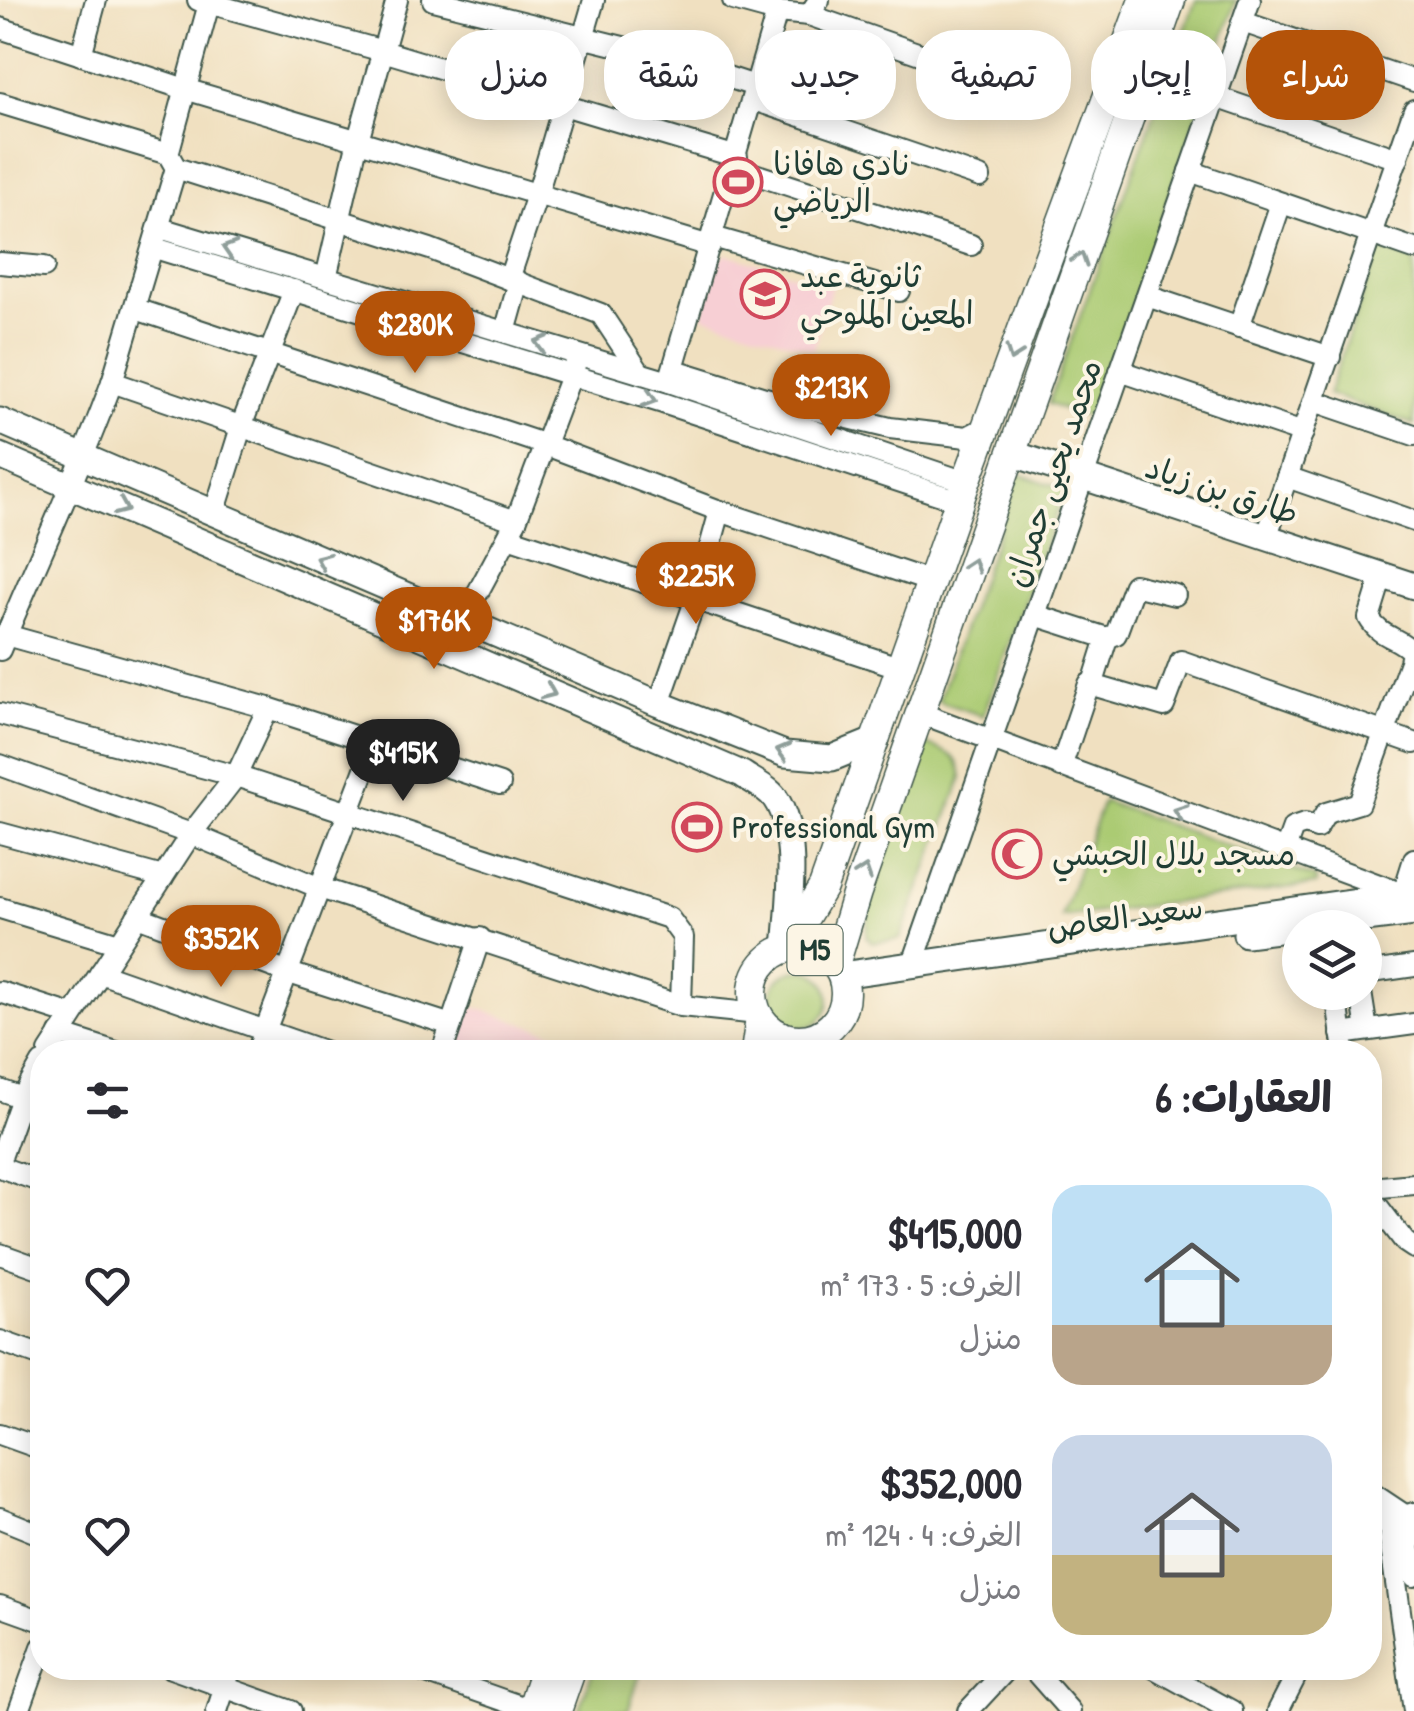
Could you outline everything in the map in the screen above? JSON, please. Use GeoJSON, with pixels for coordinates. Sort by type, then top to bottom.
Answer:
{"type":"FeatureCollection","features":[{"type":"Feature","properties":{"kind":"highway"},"geometry":{"type":"LineString","coordinates":[[786,949],[823,887],[962,491],[1143,0]]}},
{"type":"Feature","properties":{"kind":"highway"},"geometry":{"type":"LineString","coordinates":[[840,976],[920,714],[1171,0]]}},
{"type":"Feature","properties":{"kind":"highway","name":"M5"},"geometry":{"type":"LineString","coordinates":[[803,1040],[782,1036],[759,1016],[753,987],[760,968],[771,956],[786,949],[813,950],[840,976],[844,1003],[819,1040]]}},
{"type":"Feature","properties":{"kind":"highway"},"geometry":{"type":"LineString","coordinates":[[756,1040],[759,1016]]}},
{"type":"Feature","properties":{"kind":"highway"},"geometry":{"type":"LineString","coordinates":[[531,1711],[542,1680]]}},
{"type":"Feature","properties":{"kind":"highway"},"geometry":{"type":"LineString","coordinates":[[556,1711],[568,1680]]}},
{"type":"Feature","properties":{"kind":"main road"},"geometry":{"type":"LineString","coordinates":[[0,421],[659,704],[785,754],[832,758],[876,740]]}},
{"type":"Feature","properties":{"kind":"main road","name":"طارق بن زياد"},"geometry":{"type":"LineString","coordinates":[[1012,452],[1414,586]]}},
{"type":"Feature","properties":{"kind":"main road"},"geometry":{"type":"LineString","coordinates":[[0,456],[742,774],[774,796],[787,828],[790,878],[786,949]]}},
{"type":"Feature","properties":{"kind":"main road"},"geometry":{"type":"LineString","coordinates":[[840,976],[1410,900]]}},
{"type":"Feature","properties":{"kind":"main road","name":"سعيد العاص"},"geometry":{"type":"LineString","coordinates":[[1382,910],[1410,900]]}},
{"type":"Feature","properties":{"kind":"main road","name":"سعيد العاص"},"geometry":{"type":"LineString","coordinates":[[840,976],[1282,931]]}},
{"type":"Feature","properties":{"kind":"street"},"geometry":{"type":"LineString","coordinates":[[80,55],[96,0]]}},
{"type":"Feature","properties":{"kind":"street"},"geometry":{"type":"LineString","coordinates":[[326,278],[358,140],[397,0]]}},
{"type":"Feature","properties":{"kind":"street"},"geometry":{"type":"LineString","coordinates":[[434,0],[557,30]]}},
{"type":"Feature","properties":{"kind":"street"},"geometry":{"type":"LineString","coordinates":[[584,30],[594,0]]}},
{"type":"Feature","properties":{"kind":"street"},"geometry":{"type":"LineString","coordinates":[[732,0],[777,12],[814,8],[916,51]]}},
{"type":"Feature","properties":{"kind":"street","name":"محمد يحيى جمران"},"geometry":{"type":"LineString","coordinates":[[1226,68],[1250,0]]}},
{"type":"Feature","properties":{"kind":"street"},"geometry":{"type":"LineString","coordinates":[[445,69],[206,1],[157,238],[136,309],[86,456],[69,485],[3,642],[268,708],[500,784]]}},
{"type":"Feature","properties":{"kind":"street"},"geometry":{"type":"LineString","coordinates":[[772,30],[777,12]]}},
{"type":"Feature","properties":{"kind":"street"},"geometry":{"type":"LineString","coordinates":[[1242,22],[1414,81]]}},
{"type":"Feature","properties":{"kind":"street"},"geometry":{"type":"LineString","coordinates":[[0,28],[538,195],[899,291]]}},
{"type":"Feature","properties":{"kind":"street"},"geometry":{"type":"LineString","coordinates":[[584,37],[674,60],[755,93]]}},
{"type":"Feature","properties":{"kind":"street"},"geometry":{"type":"LineString","coordinates":[[671,376],[755,96]]}},
{"type":"Feature","properties":{"kind":"street"},"geometry":{"type":"LineString","coordinates":[[1226,100],[1405,149]]}},
{"type":"Feature","properties":{"kind":"street"},"geometry":{"type":"LineString","coordinates":[[0,103],[430,249],[601,314],[640,373]]}},
{"type":"Feature","properties":{"kind":"street"},"geometry":{"type":"LineString","coordinates":[[1266,538],[1405,149],[1414,110]]}},
{"type":"Feature","properties":{"kind":"street"},"geometry":{"type":"LineString","coordinates":[[584,111],[972,245]]}},
{"type":"Feature","properties":{"kind":"street"},"geometry":{"type":"LineString","coordinates":[[506,332],[514,281],[558,120]]}},
{"type":"Feature","properties":{"kind":"street"},"geometry":{"type":"LineString","coordinates":[[828,120],[980,177]]}},
{"type":"Feature","properties":{"kind":"street","name":"محمد يحيى جمران"},"geometry":{"type":"LineString","coordinates":[[912,966],[1208,120]]}},
{"type":"Feature","properties":{"kind":"street"},"geometry":{"type":"LineString","coordinates":[[1190,172],[1414,249]]}},
{"type":"Feature","properties":{"kind":"street"},"geometry":{"type":"LineString","coordinates":[[1239,327],[1281,203]]}},
{"type":"Feature","properties":{"kind":"street"},"geometry":{"type":"LineString","coordinates":[[157,238],[326,278],[640,373],[671,376],[890,428],[967,437],[986,427]]}},
{"type":"Feature","properties":{"kind":"street"},"geometry":{"type":"LineString","coordinates":[[157,238],[294,290],[962,491]]}},
{"type":"Feature","properties":{"kind":"street"},"geometry":{"type":"LineString","coordinates":[[0,263],[44,267]]}},
{"type":"Feature","properties":{"kind":"street"},"geometry":{"type":"LineString","coordinates":[[214,514],[242,424],[294,290]]}},
{"type":"Feature","properties":{"kind":"street"},"geometry":{"type":"LineString","coordinates":[[1147,296],[1330,357]]}},
{"type":"Feature","properties":{"kind":"street"},"geometry":{"type":"LineString","coordinates":[[136,309],[546,445],[720,511],[932,582]]}},
{"type":"Feature","properties":{"kind":"street"},"geometry":{"type":"LineString","coordinates":[[463,620],[512,529],[579,354]]}},
{"type":"Feature","properties":{"kind":"street"},"geometry":{"type":"LineString","coordinates":[[1120,371],[1303,433]]}},
{"type":"Feature","properties":{"kind":"street"},"geometry":{"type":"LineString","coordinates":[[671,376],[962,491]]}},
{"type":"Feature","properties":{"kind":"street"},"geometry":{"type":"LineString","coordinates":[[112,382],[242,424],[695,601],[901,668]]}},
{"type":"Feature","properties":{"kind":"street"},"geometry":{"type":"LineString","coordinates":[[1314,401],[1414,435]]}},
{"type":"Feature","properties":{"kind":"street"},"geometry":{"type":"LineString","coordinates":[[1287,477],[1414,521]]}},
{"type":"Feature","properties":{"kind":"street"},"geometry":{"type":"LineString","coordinates":[[659,704],[695,601],[720,511]]}},
{"type":"Feature","properties":{"kind":"street"},"geometry":{"type":"LineString","coordinates":[[1285,850],[1293,828],[1305,824],[1317,828],[1326,813],[1359,803],[1412,652],[1385,636],[1370,618],[1382,576]]}},
{"type":"Feature","properties":{"kind":"street"},"geometry":{"type":"LineString","coordinates":[[1035,615],[1107,638],[1116,634],[1134,585],[1174,595]]}},
{"type":"Feature","properties":{"kind":"street"},"geometry":{"type":"LineString","coordinates":[[1061,768],[1086,688],[1094,683],[1107,638]]}},
{"type":"Feature","properties":{"kind":"street"},"geometry":{"type":"LineString","coordinates":[[1094,683],[1164,706],[1180,661],[1186,661],[1414,744]]}},
{"type":"Feature","properties":{"kind":"street"},"geometry":{"type":"LineString","coordinates":[[56,1040],[192,834],[236,776],[268,708]]}},
{"type":"Feature","properties":{"kind":"street"},"geometry":{"type":"LineString","coordinates":[[0,714],[236,776],[669,918],[683,937],[681,1006]]}},
{"type":"Feature","properties":{"kind":"street"},"geometry":{"type":"LineString","coordinates":[[920,714],[1410,900],[1414,859]]}},
{"type":"Feature","properties":{"kind":"street"},"geometry":{"type":"LineString","coordinates":[[262,1040],[375,743]]}},
{"type":"Feature","properties":{"kind":"street"},"geometry":{"type":"LineString","coordinates":[[0,765],[192,834],[320,888],[681,1006],[759,1016]]}},
{"type":"Feature","properties":{"kind":"street"},"geometry":{"type":"LineString","coordinates":[[0,833],[163,877]]}},
{"type":"Feature","properties":{"kind":"street"},"geometry":{"type":"LineString","coordinates":[[0,908],[119,944]]}},
{"type":"Feature","properties":{"kind":"street"},"geometry":{"type":"LineString","coordinates":[[138,916],[286,972],[451,1025]]}},
{"type":"Feature","properties":{"kind":"street"},"geometry":{"type":"LineString","coordinates":[[446,1040],[480,938]]}},
{"type":"Feature","properties":{"kind":"street"},"geometry":{"type":"LineString","coordinates":[[1382,971],[1414,966]]}},
{"type":"Feature","properties":{"kind":"street"},"geometry":{"type":"LineString","coordinates":[[100,972],[256,1040]]}},
{"type":"Feature","properties":{"kind":"street"},"geometry":{"type":"LineString","coordinates":[[0,992],[72,1015]]}},
{"type":"Feature","properties":{"kind":"street"},"geometry":{"type":"LineString","coordinates":[[1338,1010],[1343,1040]]}},
{"type":"Feature","properties":{"kind":"street"},"geometry":{"type":"LineString","coordinates":[[1363,1010],[1367,1030]]}},
{"type":"Feature","properties":{"kind":"street"},"geometry":{"type":"LineString","coordinates":[[1349,1040],[1367,1030],[1414,1024]]}},
{"type":"Feature","properties":{"kind":"street"},"geometry":{"type":"LineString","coordinates":[[60,1034],[79,1040]]}},
{"type":"Feature","properties":{"kind":"street"},"geometry":{"type":"LineString","coordinates":[[0,1090],[30,1101]]}},
{"type":"Feature","properties":{"kind":"street"},"geometry":{"type":"LineString","coordinates":[[30,1106],[0,1163],[30,1177]]}},
{"type":"Feature","properties":{"kind":"street"},"geometry":{"type":"LineString","coordinates":[[1382,1187],[1414,1184]]}},
{"type":"Feature","properties":{"kind":"street"},"geometry":{"type":"LineString","coordinates":[[1382,1212],[1414,1248]]}},
{"type":"Feature","properties":{"kind":"street"},"geometry":{"type":"LineString","coordinates":[[0,1254],[30,1264]]}},
{"type":"Feature","properties":{"kind":"street"},"geometry":{"type":"LineString","coordinates":[[0,1341],[30,1352]]}},
{"type":"Feature","properties":{"kind":"street"},"geometry":{"type":"LineString","coordinates":[[0,1434],[30,1445]]}},
{"type":"Feature","properties":{"kind":"street"},"geometry":{"type":"LineString","coordinates":[[1382,1502],[1408,1525],[1414,1576]]}},
{"type":"Feature","properties":{"kind":"street"},"geometry":{"type":"LineString","coordinates":[[0,1518],[30,1530]]}},
{"type":"Feature","properties":{"kind":"street"},"geometry":{"type":"LineString","coordinates":[[1382,1519],[1408,1525]]}},
{"type":"Feature","properties":{"kind":"street"},"geometry":{"type":"LineString","coordinates":[[1408,1525],[1390,1540],[1414,1711]]}},
{"type":"Feature","properties":{"kind":"street"},"geometry":{"type":"LineString","coordinates":[[0,1606],[30,1617]]}},
{"type":"Feature","properties":{"kind":"street"},"geometry":{"type":"LineString","coordinates":[[0,1706],[16,1711],[30,1677]]}},
{"type":"Feature","properties":{"kind":"street"},"geometry":{"type":"LineString","coordinates":[[217,1711],[227,1680]]}},
{"type":"Feature","properties":{"kind":"street"},"geometry":{"type":"LineString","coordinates":[[234,1680],[291,1711]]}},
{"type":"Feature","properties":{"kind":"street"},"geometry":{"type":"LineString","coordinates":[[445,1680],[531,1711]]}},
{"type":"Feature","properties":{"kind":"street"},"geometry":{"type":"LineString","coordinates":[[968,1711],[997,1680]]}},
{"type":"Feature","properties":{"kind":"street"},"geometry":{"type":"LineString","coordinates":[[1043,1680],[1070,1711]]}},
{"type":"Feature","properties":{"kind":"street"},"geometry":{"type":"LineString","coordinates":[[1176,1680],[1232,1711]]}},
{"type":"Feature","properties":{"kind":"street"},"geometry":{"type":"LineString","coordinates":[[1278,1711],[1294,1680]]}},
{"type":"Feature","properties":{"kind":"shaded area"},"geometry":{"type":"Polygon","coordinates":[[[727,254],[832,286],[814,350],[702,316],[720,258],[727,254]]]}},
{"type":"Feature","properties":{"kind":"shaded area"},"geometry":{"type":"Polygon","coordinates":[[[468,1005],[555,1034],[553,1040],[456,1040],[468,1005]]]}},
{"type":"Feature","properties":{"kind":"green space"},"geometry":{"type":"Polygon","coordinates":[[[1196,0],[1236,0],[1226,30],[1185,30],[1196,0]]]}},
{"type":"Feature","properties":{"kind":"green space"},"geometry":{"type":"Polygon","coordinates":[[[1152,120],[1195,120],[1094,419],[1048,404],[1152,120]]]}},
{"type":"Feature","properties":{"kind":"green space"},"geometry":{"type":"Polygon","coordinates":[[[1379,249],[1414,261],[1414,425],[1328,394],[1379,249]]]}},
{"type":"Feature","properties":{"kind":"green space"},"geometry":{"type":"Polygon","coordinates":[[[1019,474],[1065,489],[983,716],[938,701],[1019,474]]]}},
{"type":"Feature","properties":{"kind":"green space"},"geometry":{"type":"Polygon","coordinates":[[[926,744],[955,759],[962,777],[900,939],[872,943],[866,936],[871,893],[926,744]]]}},
{"type":"Feature","properties":{"kind":"green space"},"geometry":{"type":"Polygon","coordinates":[[[1103,801],[1316,878],[1316,884],[1061,917],[1103,801]]]}},
{"type":"Feature","properties":{"kind":"green space"},"geometry":{"type":"Polygon","coordinates":[[[800,970],[820,979],[829,999],[820,1019],[800,1028],[780,1019],[771,999],[780,979],[800,970]]]}},
{"type":"Feature","properties":{"kind":"green space"},"geometry":{"type":"Polygon","coordinates":[[[590,1680],[638,1680],[628,1711],[578,1711],[590,1680]]]}},
{"type":"Feature","properties":{"kind":"place","name":"نادي هافانا الرياضي"},"geometry":{"type":"Point","coordinates":[738,182]}},
{"type":"Feature","properties":{"kind":"place","name":"ثانوية عبد المعين الملوحي"},"geometry":{"type":"Point","coordinates":[765,294]}},
{"type":"Feature","properties":{"kind":"place","name":"Professional Gym"},"geometry":{"type":"Point","coordinates":[697,827]}},
{"type":"Feature","properties":{"kind":"place","name":"مسجد بلال الحبشي"},"geometry":{"type":"Point","coordinates":[1017,854]}}]}
